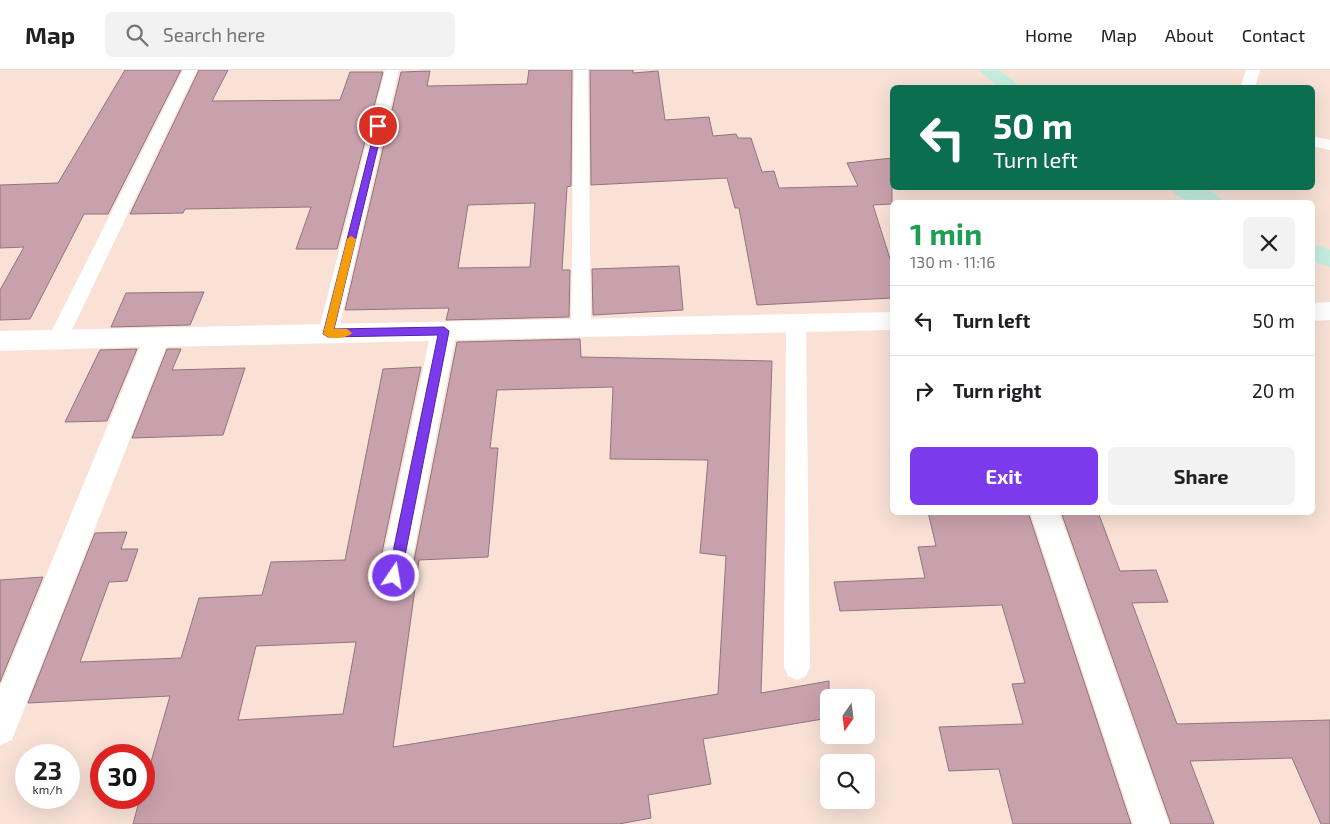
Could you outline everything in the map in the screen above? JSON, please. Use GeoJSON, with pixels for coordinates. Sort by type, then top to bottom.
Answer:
{"type":"FeatureCollection","features":[{"type":"Feature","properties":{"kind":"main road"},"geometry":{"type":"LineString","coordinates":[[986,70],[1009,85]]}},
{"type":"Feature","properties":{"kind":"main road"},"geometry":{"type":"LineString","coordinates":[[1185,190],[1208,200]]}},
{"type":"Feature","properties":{"kind":"main road"},"geometry":{"type":"LineString","coordinates":[[1315,252],[1330,259]]}},
{"type":"Feature","properties":{"kind":"street"},"geometry":{"type":"LineString","coordinates":[[1315,312],[1330,311]]}},
{"type":"Feature","properties":{"kind":"street"},"geometry":{"type":"LineString","coordinates":[[0,341],[890,321]]}},
{"type":"Feature","properties":{"kind":"street"},"geometry":{"type":"LineString","coordinates":[[394,576],[444,331]]}},
{"type":"Feature","properties":{"kind":"street"},"geometry":{"type":"LineString","coordinates":[[0,728],[157,337]]}},
{"type":"Feature","properties":{"kind":"street"},"geometry":{"type":"LineString","coordinates":[[1045,515],[1151,824]]}},
{"type":"Feature","properties":{"kind":"lane"},"geometry":{"type":"LineString","coordinates":[[57,340],[190,70]]}},
{"type":"Feature","properties":{"kind":"lane"},"geometry":{"type":"LineString","coordinates":[[328,334],[392,70]]}},
{"type":"Feature","properties":{"kind":"lane"},"geometry":{"type":"LineString","coordinates":[[580,70],[581,328]]}},
{"type":"Feature","properties":{"kind":"lane"},"geometry":{"type":"LineString","coordinates":[[1248,85],[1252,70]]}},
{"type":"Feature","properties":{"kind":"lane"},"geometry":{"type":"LineString","coordinates":[[1315,142],[1330,145]]}},
{"type":"Feature","properties":{"kind":"lane"},"geometry":{"type":"LineString","coordinates":[[796,323],[797,667]]}},
{"type":"Feature","properties":{"kind":"building"},"geometry":{"type":"Polygon","coordinates":[[[125,70],[181,70],[108,214],[84,214],[30,319],[0,320],[0,290],[24,247],[0,248],[0,185],[58,183],[125,70]]]}},
{"type":"Feature","properties":{"kind":"building"},"geometry":{"type":"Polygon","coordinates":[[[199,70],[228,70],[212,101],[340,100],[350,72],[383,72],[337,249],[296,249],[311,207],[185,209],[183,213],[130,214],[199,70]]]}},
{"type":"Feature","properties":{"kind":"building"},"geometry":{"type":"Polygon","coordinates":[[[529,70],[572,70],[571,186],[567,187],[562,270],[570,270],[569,317],[446,320],[449,308],[345,310],[401,72],[430,71],[427,86],[527,84],[529,70]],[[535,203],[468,205],[458,268],[530,267],[535,203]]]}},
{"type":"Feature","properties":{"kind":"building"},"geometry":{"type":"Polygon","coordinates":[[[590,70],[633,70],[633,73],[658,71],[665,120],[709,117],[713,136],[736,134],[738,138],[751,138],[762,172],[774,171],[779,188],[858,186],[847,163],[890,158],[890,190],[892,190],[892,200],[890,200],[890,204],[873,205],[890,259],[890,298],[757,305],[739,208],[735,208],[727,178],[591,185],[590,70]]]}},
{"type":"Feature","properties":{"kind":"building"},"geometry":{"type":"Polygon","coordinates":[[[679,266],[683,310],[593,315],[592,269],[679,266]]]}},
{"type":"Feature","properties":{"kind":"building"},"geometry":{"type":"Polygon","coordinates":[[[204,292],[190,325],[111,327],[126,293],[204,292]]]}},
{"type":"Feature","properties":{"kind":"building"},"geometry":{"type":"Polygon","coordinates":[[[580,339],[581,357],[772,361],[761,693],[829,681],[829,689],[820,689],[820,720],[703,739],[711,784],[648,795],[651,818],[619,824],[133,824],[137,809],[155,809],[155,748],[170,696],[28,703],[95,533],[127,532],[121,549],[138,549],[127,581],[109,582],[80,662],[181,658],[199,598],[262,595],[271,562],[345,560],[383,369],[421,367],[377,576],[382,588],[393,592],[406,588],[411,576],[457,342],[580,339]],[[613,387],[497,390],[490,448],[498,448],[488,557],[419,560],[393,747],[718,694],[726,556],[700,553],[708,460],[610,459],[613,387]],[[356,642],[256,646],[238,720],[343,714],[356,642]]]}},
{"type":"Feature","properties":{"kind":"building"},"geometry":{"type":"Polygon","coordinates":[[[137,349],[107,421],[65,422],[100,350],[137,349]]]}},
{"type":"Feature","properties":{"kind":"building"},"geometry":{"type":"Polygon","coordinates":[[[167,349],[181,349],[172,370],[245,368],[223,435],[132,438],[167,349]]]}},
{"type":"Feature","properties":{"kind":"building"},"geometry":{"type":"Polygon","coordinates":[[[929,515],[1029,515],[1131,824],[1013,824],[999,769],[949,771],[939,727],[1023,724],[1012,684],[1025,683],[1002,605],[840,611],[834,582],[925,578],[918,547],[936,546],[929,515]]]}},
{"type":"Feature","properties":{"kind":"building"},"geometry":{"type":"Polygon","coordinates":[[[1062,515],[1099,515],[1120,571],[1156,570],[1168,602],[1132,603],[1177,724],[1330,720],[1330,824],[1321,824],[1292,758],[1190,761],[1214,824],[1171,824],[1062,515]]]}},
{"type":"Feature","properties":{"kind":"building"},"geometry":{"type":"Polygon","coordinates":[[[43,577],[0,682],[0,580],[43,577]]]}},
{"type":"Feature","properties":{"kind":"slow traffic"},"geometry":{"type":"LineString","coordinates":[[347,333],[328,334],[351,239]]}},
{"type":"Feature","properties":{"kind":"route"},"geometry":{"type":"LineString","coordinates":[[378,126],[328,334],[444,331],[394,576]]}}]}
